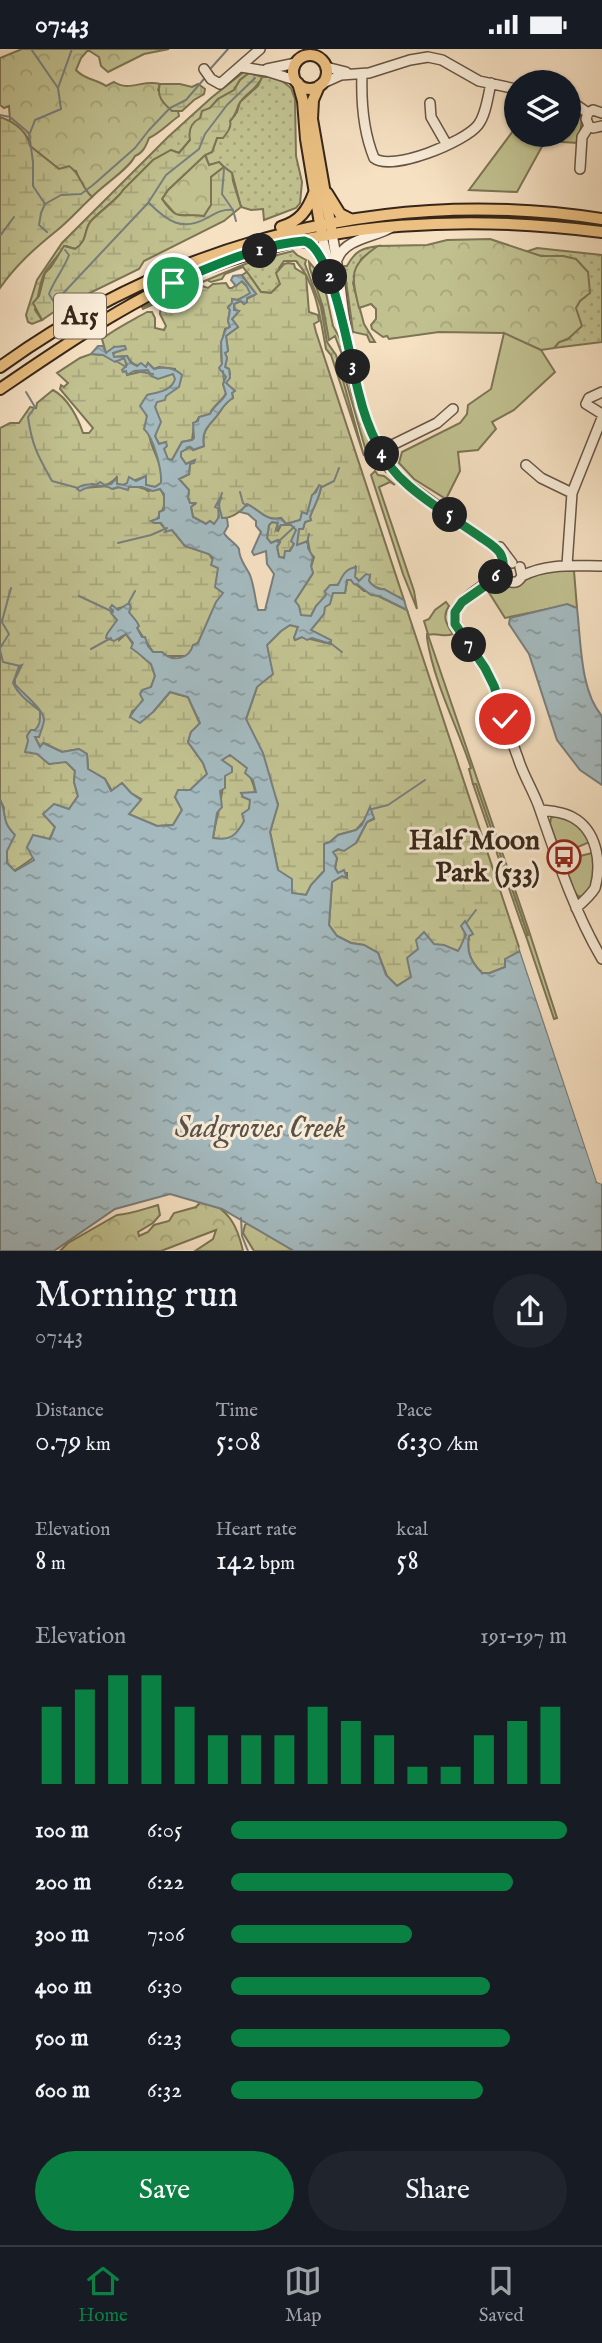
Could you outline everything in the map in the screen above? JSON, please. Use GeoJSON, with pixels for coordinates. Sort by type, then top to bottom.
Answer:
{"type":"FeatureCollection","features":[{"type":"Feature","properties":{"kind":"main road"},"geometry":{"type":"LineString","coordinates":[[307,49],[297,61],[293,72],[302,96],[326,229]]}},
{"type":"Feature","properties":{"kind":"main road"},"geometry":{"type":"LineString","coordinates":[[320,49],[327,75],[313,98],[312,111],[319,188],[337,212],[345,218],[353,219]]}},
{"type":"Feature","properties":{"kind":"main road"},"geometry":{"type":"LineString","coordinates":[[297,61],[311,55],[325,64]]}},
{"type":"Feature","properties":{"kind":"main road"},"geometry":{"type":"LineString","coordinates":[[297,81],[307,88],[320,85]]}},
{"type":"Feature","properties":{"kind":"main road"},"geometry":{"type":"LineString","coordinates":[[258,239],[268,231],[288,225],[302,216],[319,188]]}},
{"type":"Feature","properties":{"kind":"main road","name":"A15"},"geometry":{"type":"LineString","coordinates":[[0,389],[88,331],[173,283],[231,260],[296,242],[353,219],[398,213],[474,210],[539,212],[602,219]]}},
{"type":"Feature","properties":{"kind":"main road","name":"A15"},"geometry":{"type":"LineString","coordinates":[[0,367],[54,331],[135,287],[164,273],[258,239],[326,229],[460,224],[532,224],[602,232]]}},
{"type":"Feature","properties":{"kind":"street"},"geometry":{"type":"LineString","coordinates":[[204,69],[217,84],[222,83],[260,49]]}},
{"type":"Feature","properties":{"kind":"street"},"geometry":{"type":"LineString","coordinates":[[320,85],[338,76],[377,71],[428,53],[478,80],[504,86]]}},
{"type":"Feature","properties":{"kind":"street"},"geometry":{"type":"LineString","coordinates":[[241,67],[275,68],[297,61]]}},
{"type":"Feature","properties":{"kind":"street"},"geometry":{"type":"LineString","coordinates":[[325,64],[358,74]]}},
{"type":"Feature","properties":{"kind":"street"},"geometry":{"type":"LineString","coordinates":[[258,69],[297,81]]}},
{"type":"Feature","properties":{"kind":"street"},"geometry":{"type":"LineString","coordinates":[[358,74],[372,154],[376,160],[382,162],[426,155],[479,124],[491,83]]}},
{"type":"Feature","properties":{"kind":"street"},"geometry":{"type":"LineString","coordinates":[[430,103],[431,117],[447,145]]}},
{"type":"Feature","properties":{"kind":"street"},"geometry":{"type":"LineString","coordinates":[[581,108],[588,113]]}},
{"type":"Feature","properties":{"kind":"street"},"geometry":{"type":"LineString","coordinates":[[588,113],[596,110],[602,113]]}},
{"type":"Feature","properties":{"kind":"street"},"geometry":{"type":"LineString","coordinates":[[588,113],[586,119],[589,126],[596,129],[601,127]]}},
{"type":"Feature","properties":{"kind":"street"},"geometry":{"type":"LineString","coordinates":[[579,169],[582,137],[589,126]]}},
{"type":"Feature","properties":{"kind":"street"},"geometry":{"type":"LineString","coordinates":[[338,264],[340,253],[345,248],[392,227]]}},
{"type":"Feature","properties":{"kind":"street"},"geometry":{"type":"LineString","coordinates":[[326,229],[338,264],[349,347]]}},
{"type":"Feature","properties":{"kind":"street"},"geometry":{"type":"LineString","coordinates":[[326,229],[330,278],[364,411],[380,451],[410,487],[501,554],[511,571]]}},
{"type":"Feature","properties":{"kind":"street"},"geometry":{"type":"LineString","coordinates":[[296,242],[312,244],[330,278]]}},
{"type":"Feature","properties":{"kind":"street"},"geometry":{"type":"LineString","coordinates":[[567,565],[572,492],[602,416],[586,404],[586,400],[602,392]]}},
{"type":"Feature","properties":{"kind":"street"},"geometry":{"type":"LineString","coordinates":[[380,451],[437,423],[453,409]]}},
{"type":"Feature","properties":{"kind":"street"},"geometry":{"type":"LineString","coordinates":[[526,465],[541,478],[572,492]]}},
{"type":"Feature","properties":{"kind":"street"},"geometry":{"type":"LineString","coordinates":[[602,566],[567,565],[511,571],[457,607],[454,616],[455,624],[490,677],[519,761],[576,908],[602,959]]}},
{"type":"Feature","properties":{"kind":"street"},"geometry":{"type":"LineString","coordinates":[[540,810],[559,812],[576,819],[588,830],[597,844],[600,860],[597,883],[589,896],[576,908]]}},
{"type":"Feature","properties":{"kind":"green space"},"geometry":{"type":"Polygon","coordinates":[[[22,49],[169,49],[144,54],[108,72],[101,66],[99,57],[88,50],[76,70],[106,86],[114,82],[125,86],[160,84],[158,90],[178,111],[179,116],[149,138],[142,151],[122,172],[92,197],[83,189],[76,171],[59,169],[30,146],[28,138],[10,121],[9,106],[4,108],[0,105],[0,58],[22,49]]]}},
{"type":"Feature","properties":{"kind":"green space"},"geometry":{"type":"Polygon","coordinates":[[[245,71],[249,73],[240,80],[234,90],[218,99],[200,119],[190,140],[179,153],[171,150],[153,160],[91,221],[79,246],[75,249],[66,246],[60,252],[44,274],[41,283],[35,310],[42,320],[32,324],[28,322],[26,315],[37,280],[62,243],[168,137],[245,71]]]}},
{"type":"Feature","properties":{"kind":"green space"},"geometry":{"type":"Polygon","coordinates":[[[249,73],[262,77],[239,104],[230,121],[228,132],[223,138],[217,138],[212,152],[205,155],[162,199],[172,212],[204,216],[211,205],[211,177],[224,167],[232,173],[241,207],[224,221],[144,261],[139,269],[61,307],[42,320],[33,303],[39,296],[45,273],[64,246],[75,249],[79,246],[91,221],[153,160],[171,150],[179,153],[190,140],[191,127],[200,118],[202,111],[234,90],[240,80],[249,73]]]}},
{"type":"Feature","properties":{"kind":"green space"},"geometry":{"type":"Polygon","coordinates":[[[262,77],[273,77],[291,88],[295,99],[296,156],[302,182],[300,203],[296,208],[264,220],[263,209],[241,207],[232,173],[219,163],[209,165],[205,155],[212,152],[217,138],[237,112],[240,102],[258,86],[262,77]]]}},
{"type":"Feature","properties":{"kind":"green space"},"geometry":{"type":"Polygon","coordinates":[[[160,84],[192,87],[198,84],[205,89],[204,94],[182,111],[172,111],[161,99],[160,84]]]}},
{"type":"Feature","properties":{"kind":"green space"},"geometry":{"type":"Polygon","coordinates":[[[0,117],[19,128],[30,146],[59,169],[69,166],[73,169],[92,197],[26,258],[0,288],[0,117]]]}},
{"type":"Feature","properties":{"kind":"green space"},"geometry":{"type":"Polygon","coordinates":[[[504,143],[504,147],[542,147],[517,192],[469,190],[504,143]]]}},
{"type":"Feature","properties":{"kind":"green space"},"geometry":{"type":"Polygon","coordinates":[[[205,155],[209,165],[219,162],[224,167],[211,177],[211,205],[204,216],[176,215],[162,199],[205,155]]]}},
{"type":"Feature","properties":{"kind":"green space"},"geometry":{"type":"Polygon","coordinates":[[[490,239],[541,256],[576,259],[588,272],[590,293],[576,308],[582,326],[568,339],[559,342],[554,348],[541,350],[503,333],[439,332],[389,339],[372,329],[376,309],[371,304],[359,308],[354,279],[357,265],[378,246],[490,239]]]}},
{"type":"Feature","properties":{"kind":"green space"},"geometry":{"type":"Polygon","coordinates":[[[378,246],[361,259],[353,283],[364,324],[375,342],[370,342],[367,335],[353,332],[344,266],[360,251],[378,246]]]}},
{"type":"Feature","properties":{"kind":"green space"},"geometry":{"type":"Polygon","coordinates":[[[537,248],[602,255],[602,342],[554,348],[578,328],[575,308],[588,280],[588,272],[563,256],[541,256],[525,252],[537,248]]]}},
{"type":"Feature","properties":{"kind":"green space"},"geometry":{"type":"Polygon","coordinates":[[[293,251],[306,260],[305,264],[321,307],[327,342],[336,355],[364,456],[331,355],[326,349],[313,291],[296,261],[284,261],[279,268],[280,284],[271,293],[261,292],[243,267],[225,274],[222,279],[211,282],[207,280],[143,309],[142,307],[250,262],[293,251]]]}},
{"type":"Feature","properties":{"kind":"green space"},"geometry":{"type":"Polygon","coordinates":[[[309,262],[322,274],[333,326],[342,342],[352,394],[371,447],[386,472],[366,451],[341,364],[344,360],[335,336],[329,340],[323,307],[309,262]]]}},
{"type":"Feature","properties":{"kind":"green space"},"geometry":{"type":"Polygon","coordinates":[[[288,263],[294,264],[295,268],[306,275],[309,312],[318,315],[319,321],[314,324],[316,332],[404,600],[374,586],[369,581],[370,575],[360,581],[355,577],[355,567],[316,606],[311,616],[301,616],[295,601],[313,573],[311,567],[314,557],[310,553],[308,541],[296,546],[299,529],[303,529],[305,522],[311,520],[321,486],[313,495],[307,515],[302,513],[301,520],[286,524],[281,518],[267,517],[247,505],[229,517],[222,518],[219,512],[218,521],[206,524],[193,517],[191,507],[195,504],[190,503],[189,490],[179,479],[189,474],[190,464],[195,460],[186,464],[181,452],[190,447],[193,450],[204,446],[203,437],[206,430],[225,404],[233,398],[234,391],[226,383],[230,374],[225,367],[225,353],[228,351],[226,336],[238,327],[232,319],[239,311],[235,310],[234,304],[241,301],[244,304],[256,294],[242,275],[247,272],[261,292],[271,293],[280,284],[276,273],[288,263]]]}},
{"type":"Feature","properties":{"kind":"green space"},"geometry":{"type":"Polygon","coordinates":[[[241,281],[250,289],[251,294],[237,300],[232,299],[228,307],[230,327],[225,329],[221,353],[226,393],[210,414],[199,417],[194,426],[192,440],[182,442],[172,460],[167,459],[164,449],[166,442],[159,444],[155,436],[160,422],[155,407],[156,402],[177,387],[175,369],[154,369],[148,363],[146,367],[140,367],[127,356],[114,357],[113,354],[125,346],[106,353],[102,339],[147,312],[152,312],[155,318],[155,328],[164,330],[166,326],[160,314],[161,304],[198,293],[202,286],[208,288],[213,284],[226,283],[232,288],[241,281]]]}},
{"type":"Feature","properties":{"kind":"green space"},"geometry":{"type":"Polygon","coordinates":[[[504,333],[541,350],[555,372],[514,410],[492,422],[496,429],[478,450],[458,452],[460,471],[446,499],[414,479],[399,463],[402,452],[460,423],[467,414],[468,405],[491,389],[504,333]]]}},
{"type":"Feature","properties":{"kind":"green space"},"geometry":{"type":"Polygon","coordinates":[[[91,354],[119,360],[123,358],[126,360],[127,375],[148,370],[151,373],[174,374],[176,379],[165,390],[151,394],[145,411],[150,439],[161,471],[161,483],[155,487],[146,485],[146,476],[123,485],[116,484],[116,478],[105,485],[92,484],[83,488],[108,486],[113,489],[160,489],[164,504],[157,519],[166,530],[172,530],[185,546],[209,554],[218,568],[224,593],[199,642],[187,656],[166,656],[162,652],[153,652],[123,607],[113,610],[119,640],[126,634],[151,664],[155,676],[146,697],[132,711],[130,717],[153,712],[170,692],[188,697],[200,724],[191,732],[188,742],[203,763],[207,774],[190,790],[175,797],[182,810],[173,825],[157,826],[128,814],[141,799],[122,783],[112,791],[105,779],[88,769],[87,754],[79,749],[62,752],[44,743],[40,747],[35,730],[31,730],[27,736],[28,740],[42,758],[49,764],[66,761],[75,771],[74,782],[78,796],[69,809],[44,814],[55,827],[51,835],[39,853],[14,871],[7,863],[2,817],[4,808],[0,800],[0,428],[10,423],[19,423],[30,407],[36,408],[37,403],[53,390],[72,409],[83,433],[89,433],[93,428],[60,389],[61,385],[64,387],[68,383],[57,373],[91,354]]]}},
{"type":"Feature","properties":{"kind":"green space"},"geometry":{"type":"Polygon","coordinates":[[[375,471],[395,485],[390,482],[379,487],[414,591],[417,609],[371,475],[375,471]]]}},
{"type":"Feature","properties":{"kind":"green space"},"geometry":{"type":"Polygon","coordinates":[[[272,522],[278,523],[278,531],[281,525],[292,525],[297,530],[294,544],[285,558],[279,557],[277,547],[280,542],[278,540],[271,543],[267,538],[272,522]]]}},
{"type":"Feature","properties":{"kind":"green space"},"geometry":{"type":"Polygon","coordinates":[[[574,571],[577,608],[567,605],[505,618],[488,591],[495,587],[519,586],[533,573],[574,571]]]}},
{"type":"Feature","properties":{"kind":"green space"},"geometry":{"type":"Polygon","coordinates":[[[347,580],[351,580],[364,591],[407,610],[597,1182],[505,967],[482,973],[470,956],[469,936],[465,930],[464,941],[458,951],[438,946],[418,949],[411,977],[397,986],[387,976],[378,953],[337,936],[329,925],[332,882],[342,876],[347,877],[347,873],[338,873],[335,868],[337,858],[332,852],[356,843],[367,822],[374,819],[371,813],[356,830],[338,835],[324,844],[324,871],[306,895],[292,893],[278,870],[270,832],[278,804],[246,719],[267,645],[290,625],[298,627],[295,640],[302,637],[331,644],[310,630],[333,593],[345,593],[347,580]]]}},
{"type":"Feature","properties":{"kind":"green space"},"geometry":{"type":"Polygon","coordinates":[[[446,602],[449,606],[446,620],[453,634],[428,635],[528,928],[557,1018],[554,1019],[526,936],[528,935],[430,655],[424,621],[446,602]]]}},
{"type":"Feature","properties":{"kind":"green space"},"geometry":{"type":"Polygon","coordinates":[[[230,754],[247,768],[256,792],[243,797],[251,800],[242,828],[235,836],[230,839],[213,838],[222,789],[222,760],[230,754]]]}},
{"type":"Feature","properties":{"kind":"green space"},"geometry":{"type":"Polygon","coordinates":[[[476,783],[528,935],[526,936],[473,784],[476,783]]]}},
{"type":"Feature","properties":{"kind":"green space"},"geometry":{"type":"Polygon","coordinates":[[[557,815],[573,821],[592,841],[573,849],[576,857],[596,852],[593,882],[582,897],[574,891],[550,824],[551,818],[557,815]]]}},
{"type":"Feature","properties":{"kind":"green space"},"geometry":{"type":"Polygon","coordinates":[[[204,1198],[231,1219],[243,1251],[195,1251],[213,1239],[216,1230],[161,1251],[60,1251],[68,1243],[117,1215],[158,1205],[160,1215],[138,1232],[139,1236],[154,1225],[169,1221],[174,1213],[196,1207],[204,1198]]]}},
{"type":"Feature","properties":{"kind":"green space"},"geometry":{"type":"Polygon","coordinates":[[[257,1216],[319,1251],[254,1251],[243,1233],[245,1225],[257,1216]]]}},
{"type":"Feature","properties":{"kind":"water","name":"Sadgroves Creek"},"geometry":{"type":"Polygon","coordinates":[[[241,275],[256,294],[247,298],[244,304],[241,301],[234,304],[234,310],[239,311],[232,319],[238,327],[226,336],[228,351],[225,353],[225,367],[229,369],[230,378],[226,383],[235,391],[232,393],[233,398],[206,430],[203,437],[204,446],[193,450],[190,447],[181,452],[186,464],[195,460],[190,464],[189,474],[179,479],[189,490],[190,503],[195,503],[191,507],[193,517],[206,524],[210,521],[214,524],[219,517],[218,508],[215,507],[222,497],[219,507],[222,518],[227,518],[228,526],[224,533],[239,549],[241,560],[251,579],[258,610],[265,610],[274,574],[267,564],[266,551],[254,555],[252,552],[261,532],[256,521],[248,514],[240,512],[247,504],[267,517],[281,518],[286,524],[300,520],[302,512],[307,514],[312,495],[319,485],[321,490],[311,520],[305,522],[303,529],[299,529],[297,545],[308,541],[313,557],[313,573],[295,601],[301,615],[311,616],[330,585],[338,585],[347,571],[356,567],[355,577],[359,581],[366,574],[370,575],[369,581],[372,584],[404,600],[407,610],[379,596],[371,595],[351,580],[347,580],[345,593],[333,593],[330,604],[325,607],[324,614],[311,630],[331,640],[331,644],[312,638],[307,640],[302,637],[295,640],[298,627],[290,625],[267,645],[273,674],[257,687],[246,719],[263,753],[278,805],[270,832],[278,870],[292,879],[292,893],[306,895],[324,871],[324,844],[338,835],[356,830],[362,825],[370,807],[374,818],[367,822],[356,843],[344,851],[338,849],[333,852],[337,858],[335,868],[338,873],[344,870],[347,878],[342,876],[332,882],[329,925],[337,936],[378,953],[386,975],[397,986],[411,977],[407,958],[418,949],[416,940],[424,932],[434,944],[458,951],[466,935],[461,926],[465,921],[473,934],[469,936],[468,942],[470,956],[482,973],[505,967],[505,959],[520,951],[597,1182],[602,1184],[602,1251],[294,1251],[222,1209],[170,1194],[115,1209],[54,1251],[0,1251],[0,799],[6,821],[15,835],[7,851],[7,863],[15,871],[34,860],[27,847],[33,835],[50,839],[55,827],[43,814],[54,804],[69,809],[78,796],[74,782],[75,771],[66,762],[49,764],[37,754],[25,752],[27,736],[38,726],[40,711],[44,722],[39,737],[35,737],[40,747],[43,743],[62,752],[79,749],[87,754],[88,769],[105,779],[111,791],[122,783],[141,800],[129,814],[157,826],[173,825],[182,810],[175,797],[178,790],[190,790],[207,774],[203,763],[188,742],[191,732],[200,723],[188,697],[170,692],[140,723],[130,717],[143,700],[140,694],[142,690],[151,687],[155,676],[151,664],[131,648],[133,643],[126,634],[114,641],[106,638],[117,620],[110,608],[112,605],[118,610],[129,603],[129,612],[153,652],[162,652],[175,658],[188,654],[193,645],[198,643],[216,602],[223,593],[215,587],[218,568],[211,565],[213,558],[209,554],[185,546],[172,530],[165,532],[161,523],[151,521],[159,518],[159,512],[164,510],[164,494],[160,489],[153,491],[142,487],[129,487],[128,490],[100,486],[80,491],[77,489],[100,482],[111,484],[117,478],[117,484],[124,485],[129,477],[136,481],[146,476],[146,485],[155,487],[161,483],[157,455],[144,429],[147,416],[140,406],[147,395],[167,389],[175,379],[173,374],[158,379],[151,376],[148,370],[134,371],[127,375],[126,371],[122,370],[127,365],[124,358],[115,362],[103,355],[91,354],[98,346],[103,346],[106,353],[114,347],[125,346],[126,349],[113,353],[114,357],[127,356],[131,363],[137,366],[141,363],[146,367],[148,363],[154,369],[169,368],[182,375],[179,387],[166,396],[165,400],[157,402],[155,407],[161,422],[155,436],[159,444],[166,442],[164,449],[168,459],[172,460],[182,442],[194,438],[193,423],[198,421],[199,417],[210,414],[226,394],[223,384],[226,377],[219,368],[222,364],[221,342],[226,329],[230,327],[228,308],[232,299],[238,300],[250,293],[242,281],[236,286],[231,280],[233,276],[241,275]],[[272,522],[267,538],[271,543],[278,540],[280,542],[277,547],[279,557],[284,558],[285,551],[290,551],[294,544],[291,541],[296,530],[291,525],[281,525],[276,530],[278,523],[272,522]],[[230,755],[222,760],[232,767],[232,772],[225,776],[225,788],[220,791],[222,807],[217,813],[213,838],[228,838],[235,834],[244,821],[242,814],[249,809],[250,800],[241,793],[256,792],[253,780],[245,773],[247,768],[230,755]]]}},
{"type":"Feature","properties":{"kind":"water"},"geometry":{"type":"Polygon","coordinates":[[[567,604],[577,608],[585,680],[602,716],[602,785],[580,770],[557,740],[529,654],[509,624],[510,618],[567,604]]]}},
{"type":"Feature","properties":{"kind":"water","name":"Sadgroves Creek"},"geometry":{"type":"Polygon","coordinates":[[[22,665],[15,684],[40,711],[21,695],[13,683],[19,666],[22,665]]]}},
{"type":"Feature","properties":{"kind":"pier"},"geometry":{"type":"Polygon","coordinates":[[[519,947],[524,950],[602,1184],[597,1182],[519,947]]]}},
{"type":"Feature","properties":{"kind":"waterway"},"geometry":{"type":"LineString","coordinates":[[31,49],[58,88]]}},
{"type":"Feature","properties":{"kind":"waterway"},"geometry":{"type":"LineString","coordinates":[[30,133],[35,120],[61,109],[58,88],[72,49]]}},
{"type":"Feature","properties":{"kind":"waterway"},"geometry":{"type":"LineString","coordinates":[[211,68],[228,49]]}},
{"type":"Feature","properties":{"kind":"waterway"},"geometry":{"type":"LineString","coordinates":[[54,303],[148,203],[166,175],[199,149],[205,134],[227,105],[255,78]]}},
{"type":"Feature","properties":{"kind":"waterway"},"geometry":{"type":"LineString","coordinates":[[45,204],[61,195],[81,194],[93,185],[135,148],[170,108],[186,100],[204,79]]}},
{"type":"Feature","properties":{"kind":"waterway"},"geometry":{"type":"LineString","coordinates":[[0,115],[10,117],[29,133],[33,186],[45,204],[39,225],[47,232]]}},
{"type":"Feature","properties":{"kind":"waterway"},"geometry":{"type":"LineString","coordinates":[[224,169],[222,194],[233,210],[236,221]]}},
{"type":"Feature","properties":{"kind":"waterway"},"geometry":{"type":"LineString","coordinates":[[149,203],[162,215],[182,224],[198,222],[219,212],[233,210]]}},
{"type":"Feature","properties":{"kind":"waterway"},"geometry":{"type":"LineString","coordinates":[[0,236],[14,217]]}},
{"type":"Feature","properties":{"kind":"waterway"},"geometry":{"type":"LineString","coordinates":[[58,309],[49,294],[69,255],[65,250]]}},
{"type":"Feature","properties":{"kind":"waterway","name":"Sadgroves Creek"},"geometry":{"type":"LineString","coordinates":[[116,361],[126,367]]}},
{"type":"Feature","properties":{"kind":"waterway","name":"Sadgroves Creek"},"geometry":{"type":"LineString","coordinates":[[135,371],[153,374]]}},
{"type":"Feature","properties":{"kind":"waterway"},"geometry":{"type":"LineString","coordinates":[[223,371],[224,382]]}},
{"type":"Feature","properties":{"kind":"waterway"},"geometry":{"type":"LineString","coordinates":[[26,392],[35,407],[28,417],[43,465],[52,481],[78,488]]}},
{"type":"Feature","properties":{"kind":"waterway"},"geometry":{"type":"LineString","coordinates":[[322,487],[334,481],[339,468]]}},
{"type":"Feature","properties":{"kind":"waterway"},"geometry":{"type":"LineString","coordinates":[[240,492],[243,503],[247,506]]}},
{"type":"Feature","properties":{"kind":"waterway"},"geometry":{"type":"LineString","coordinates":[[218,505],[222,493]]}},
{"type":"Feature","properties":{"kind":"waterway"},"geometry":{"type":"LineString","coordinates":[[278,542],[294,527]]}},
{"type":"Feature","properties":{"kind":"waterway"},"geometry":{"type":"LineString","coordinates":[[118,543],[167,528]]}},
{"type":"Feature","properties":{"kind":"waterway"},"geometry":{"type":"LineString","coordinates":[[307,543],[309,534]]}},
{"type":"Feature","properties":{"kind":"waterway"},"geometry":{"type":"LineString","coordinates":[[2,621],[11,588]]}},
{"type":"Feature","properties":{"kind":"waterway"},"geometry":{"type":"LineString","coordinates":[[129,602],[135,591]]}},
{"type":"Feature","properties":{"kind":"waterway"},"geometry":{"type":"LineString","coordinates":[[79,596],[113,612]]}},
{"type":"Feature","properties":{"kind":"waterway"},"geometry":{"type":"LineString","coordinates":[[0,619],[9,634],[0,648]]}},
{"type":"Feature","properties":{"kind":"waterway"},"geometry":{"type":"LineString","coordinates":[[91,649],[111,638]]}},
{"type":"Feature","properties":{"kind":"waterway"},"geometry":{"type":"LineString","coordinates":[[329,642],[342,652]]}},
{"type":"Feature","properties":{"kind":"waterway"},"geometry":{"type":"LineString","coordinates":[[0,650],[3,662],[20,666]]}},
{"type":"Feature","properties":{"kind":"waterway"},"geometry":{"type":"LineString","coordinates":[[372,809],[388,805],[425,780]]}},
{"type":"Feature","properties":{"kind":"waterway"},"geometry":{"type":"LineString","coordinates":[[466,923],[476,910]]}},
{"type":"Feature","properties":{"kind":"waterway"},"geometry":{"type":"LineString","coordinates":[[241,1218],[242,1236],[248,1251]]}},
{"type":"Feature","properties":{"kind":"place","name":"Half Moon Park (533)"},"geometry":{"type":"Point","coordinates":[564,857]}},
{"type":"Feature","properties":{"kind":"route"},"geometry":{"type":"LineString","coordinates":[[173,283],[267,249],[304,241],[314,247],[330,278],[358,391],[380,451],[410,487],[501,554],[504,568],[502,574],[462,602],[454,616],[459,631],[490,677],[505,719]]}}]}
